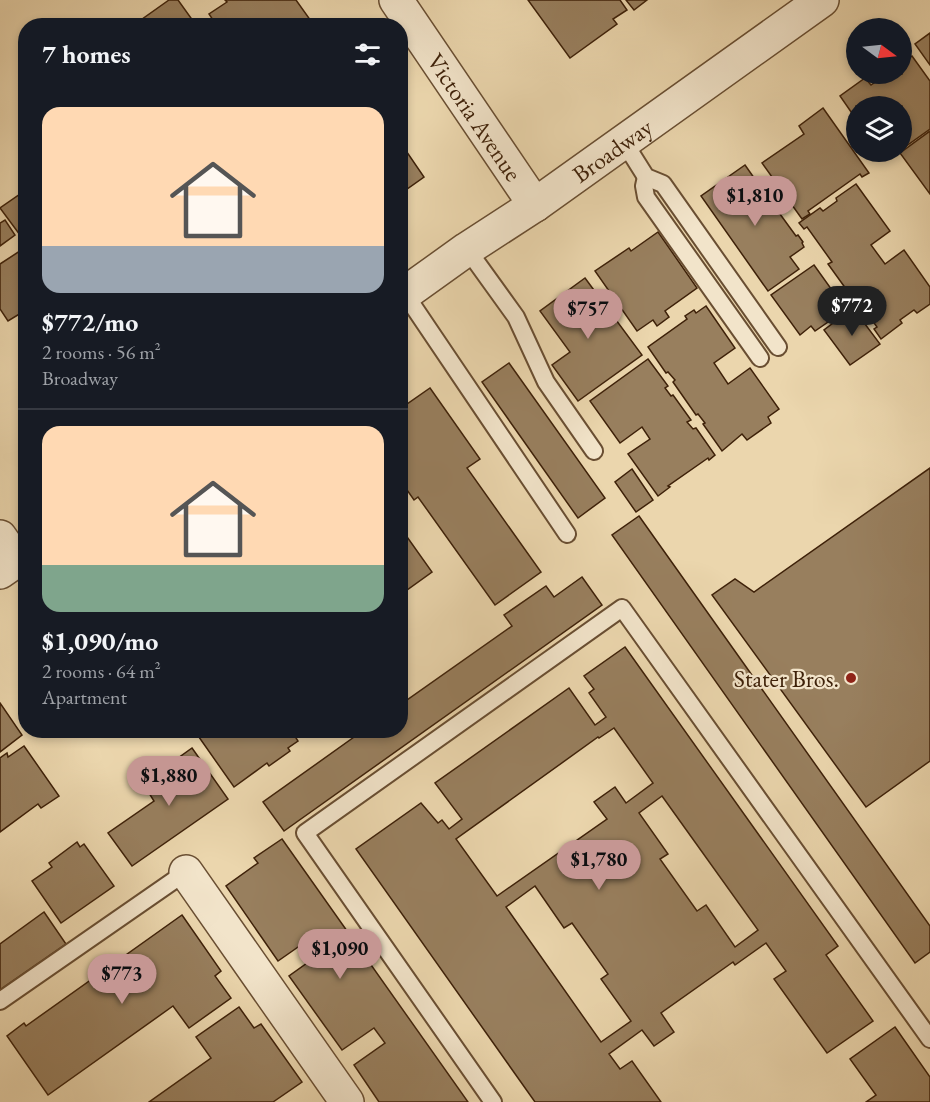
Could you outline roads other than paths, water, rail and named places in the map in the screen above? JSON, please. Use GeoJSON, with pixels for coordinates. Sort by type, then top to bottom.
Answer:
{"type":"FeatureCollection","features":[{"type":"Feature","properties":{"kind":"street","name":"Victoria Avenue"},"geometry":{"type":"LineString","coordinates":[[396,0],[535,205]]}},
{"type":"Feature","properties":{"kind":"street","name":"Broadway"},"geometry":{"type":"LineString","coordinates":[[408,292],[467,249],[535,205],[822,0]]}},
{"type":"Feature","properties":{"kind":"street"},"geometry":{"type":"LineString","coordinates":[[186,872],[348,1102]]}},
{"type":"Feature","properties":{"kind":"lane"},"geometry":{"type":"LineString","coordinates":[[624,142],[646,177],[663,184],[778,347]]}},
{"type":"Feature","properties":{"kind":"lane"},"geometry":{"type":"LineString","coordinates":[[646,177],[644,186],[646,197],[760,358]]}},
{"type":"Feature","properties":{"kind":"lane"},"geometry":{"type":"LineString","coordinates":[[467,249],[516,317],[546,382],[594,451]]}},
{"type":"Feature","properties":{"kind":"lane"},"geometry":{"type":"LineString","coordinates":[[408,303],[567,534]]}},
{"type":"Feature","properties":{"kind":"lane"},"geometry":{"type":"LineString","coordinates":[[493,1102],[305,833],[622,608],[930,1039]]}},
{"type":"Feature","properties":{"kind":"lane"},"geometry":{"type":"LineString","coordinates":[[0,1001],[186,872]]}},
{"type":"Feature","properties":{"kind":"place","name":"Stater Bros."},"geometry":{"type":"Point","coordinates":[851,678]}}]}
